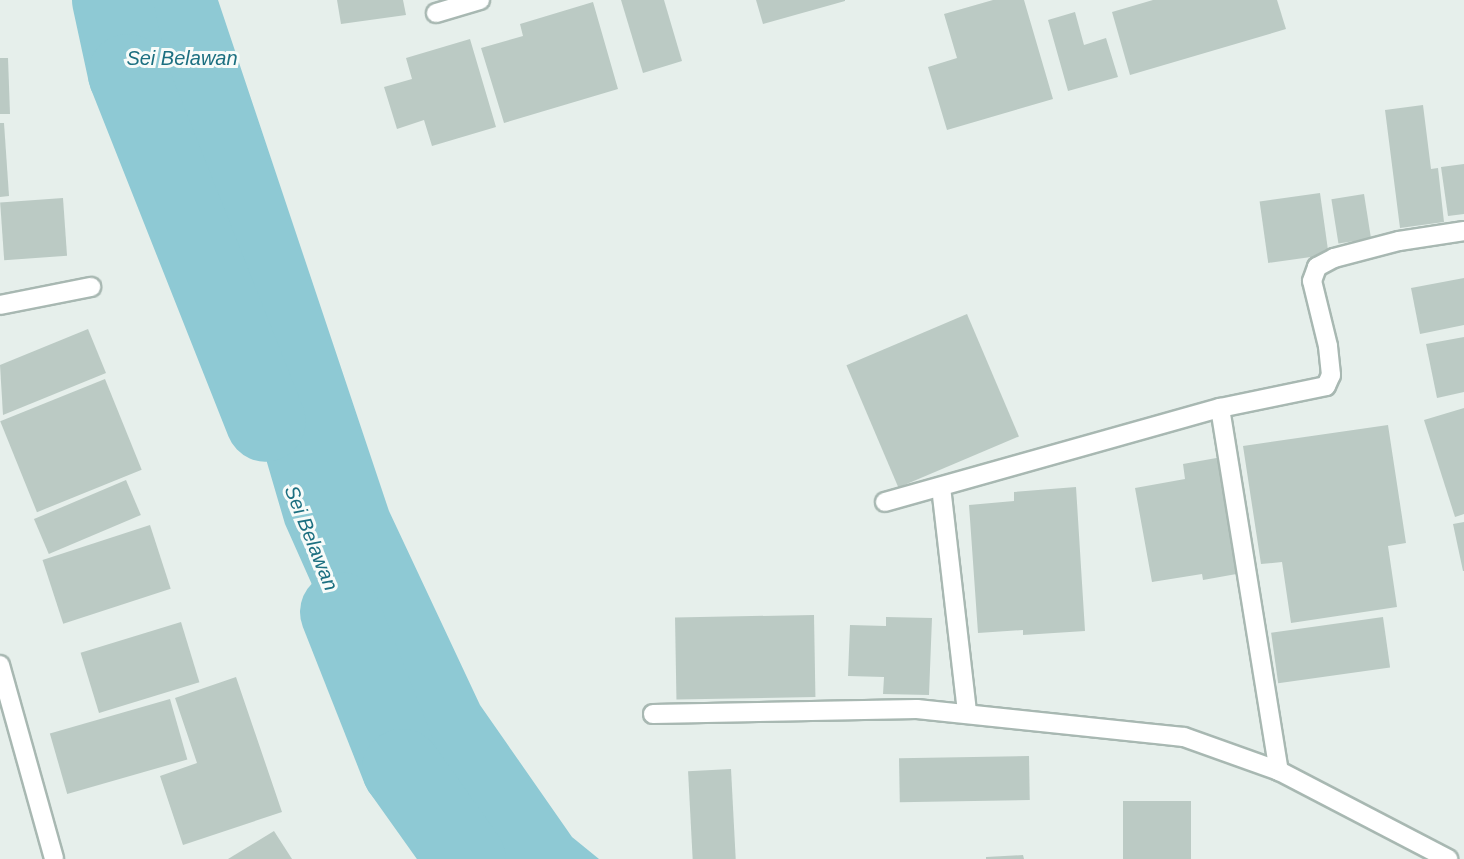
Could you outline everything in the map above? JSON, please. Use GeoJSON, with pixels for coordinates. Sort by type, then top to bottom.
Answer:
{"type":"FeatureCollection","features":[{"type":"Feature","properties":{"kind":"street"},"geometry":{"type":"LineString","coordinates":[[436,13],[480,0]]}},
{"type":"Feature","properties":{"kind":"street"},"geometry":{"type":"LineString","coordinates":[[885,502],[1220,408],[1326,386],[1330,375],[1328,346],[1312,281],[1317,267],[1334,258],[1399,241],[1464,231]]}},
{"type":"Feature","properties":{"kind":"street"},"geometry":{"type":"LineString","coordinates":[[0,305],[90,287]]}},
{"type":"Feature","properties":{"kind":"street"},"geometry":{"type":"LineString","coordinates":[[1220,408],[1279,771]]}},
{"type":"Feature","properties":{"kind":"street"},"geometry":{"type":"LineString","coordinates":[[941,487],[966,713]]}},
{"type":"Feature","properties":{"kind":"street"},"geometry":{"type":"LineString","coordinates":[[0,666],[54,859]]}},
{"type":"Feature","properties":{"kind":"street"},"geometry":{"type":"LineString","coordinates":[[653,714],[917,709],[1184,737],[1279,771],[1448,859]]}},
{"type":"Feature","properties":{"kind":"water","name":"Sei Belawan"},"geometry":{"type":"Polygon","coordinates":[[[105,0],[218,0],[389,511],[480,705],[572,837],[599,859],[474,859],[346,661],[285,524],[218,295],[184,203],[122,56],[105,0]]]}},
{"type":"Feature","properties":{"kind":"building"},"geometry":{"type":"Polygon","coordinates":[[[337,0],[403,0],[406,15],[341,24],[337,0]]]}},
{"type":"Feature","properties":{"kind":"building"},"geometry":{"type":"Polygon","coordinates":[[[621,0],[664,0],[682,61],[643,73],[621,0]]]}},
{"type":"Feature","properties":{"kind":"building"},"geometry":{"type":"Polygon","coordinates":[[[756,0],[845,0],[845,1],[763,24],[756,0]]]}},
{"type":"Feature","properties":{"kind":"building"},"geometry":{"type":"Polygon","coordinates":[[[993,0],[1024,0],[1053,99],[947,130],[928,67],[957,58],[944,14],[993,0]]]}},
{"type":"Feature","properties":{"kind":"building"},"geometry":{"type":"Polygon","coordinates":[[[1153,0],[1277,0],[1286,29],[1130,75],[1112,12],[1153,0]]]}},
{"type":"Feature","properties":{"kind":"building"},"geometry":{"type":"Polygon","coordinates":[[[593,2],[618,89],[504,123],[481,48],[523,36],[520,24],[593,2]]]}},
{"type":"Feature","properties":{"kind":"building"},"geometry":{"type":"Polygon","coordinates":[[[1075,12],[1084,45],[1106,38],[1118,77],[1068,91],[1048,20],[1075,12]]]}},
{"type":"Feature","properties":{"kind":"building"},"geometry":{"type":"Polygon","coordinates":[[[470,39],[496,127],[432,146],[424,120],[397,129],[384,87],[412,79],[406,58],[470,39]]]}},
{"type":"Feature","properties":{"kind":"building"},"geometry":{"type":"Polygon","coordinates":[[[0,58],[8,58],[10,114],[0,114],[0,58]]]}},
{"type":"Feature","properties":{"kind":"building"},"geometry":{"type":"Polygon","coordinates":[[[1423,105],[1431,169],[1438,168],[1444,222],[1400,228],[1385,110],[1423,105]]]}},
{"type":"Feature","properties":{"kind":"building"},"geometry":{"type":"Polygon","coordinates":[[[0,123],[4,123],[9,196],[0,197],[0,123]]]}},
{"type":"Feature","properties":{"kind":"building"},"geometry":{"type":"Polygon","coordinates":[[[1464,164],[1464,214],[1448,216],[1441,167],[1464,164]]]}},
{"type":"Feature","properties":{"kind":"building"},"geometry":{"type":"Polygon","coordinates":[[[1320,193],[1329,254],[1268,263],[1260,201],[1320,193]]]}},
{"type":"Feature","properties":{"kind":"building"},"geometry":{"type":"Polygon","coordinates":[[[1364,194],[1371,238],[1338,244],[1331,199],[1364,194]]]}},
{"type":"Feature","properties":{"kind":"building"},"geometry":{"type":"Polygon","coordinates":[[[63,198],[67,256],[4,260],[0,202],[63,198]]]}},
{"type":"Feature","properties":{"kind":"building"},"geometry":{"type":"Polygon","coordinates":[[[1464,278],[1464,325],[1420,334],[1411,288],[1464,278]]]}},
{"type":"Feature","properties":{"kind":"building"},"geometry":{"type":"Polygon","coordinates":[[[967,314],[1019,436],[898,488],[846,365],[967,314]]]}},
{"type":"Feature","properties":{"kind":"building"},"geometry":{"type":"Polygon","coordinates":[[[88,329],[106,373],[3,415],[0,365],[88,329]]]}},
{"type":"Feature","properties":{"kind":"building"},"geometry":{"type":"Polygon","coordinates":[[[1464,337],[1464,392],[1437,398],[1426,344],[1464,337]]]}},
{"type":"Feature","properties":{"kind":"building"},"geometry":{"type":"Polygon","coordinates":[[[105,379],[142,470],[37,512],[0,421],[105,379]]]}},
{"type":"Feature","properties":{"kind":"building"},"geometry":{"type":"Polygon","coordinates":[[[1464,408],[1464,514],[1455,517],[1424,420],[1464,408]]]}},
{"type":"Feature","properties":{"kind":"building"},"geometry":{"type":"Polygon","coordinates":[[[1388,425],[1406,543],[1388,546],[1397,607],[1291,623],[1282,562],[1261,564],[1243,446],[1388,425]]]}},
{"type":"Feature","properties":{"kind":"building"},"geometry":{"type":"Polygon","coordinates":[[[1222,457],[1242,573],[1203,580],[1202,574],[1152,582],[1135,488],[1185,479],[1183,464],[1222,457]]]}},
{"type":"Feature","properties":{"kind":"building"},"geometry":{"type":"Polygon","coordinates":[[[126,480],[141,515],[49,554],[34,519],[126,480]]]}},
{"type":"Feature","properties":{"kind":"building"},"geometry":{"type":"Polygon","coordinates":[[[1076,487],[1085,631],[1023,635],[1023,630],[978,633],[969,505],[1014,501],[1014,492],[1076,487]]]}},
{"type":"Feature","properties":{"kind":"building"},"geometry":{"type":"Polygon","coordinates":[[[1464,522],[1464,571],[1463,571],[1453,524],[1464,522]]]}},
{"type":"Feature","properties":{"kind":"building"},"geometry":{"type":"Polygon","coordinates":[[[150,525],[171,589],[63,624],[43,560],[150,525]]]}},
{"type":"Feature","properties":{"kind":"building"},"geometry":{"type":"Polygon","coordinates":[[[814,615],[815,697],[676,699],[675,617],[814,615]]]}},
{"type":"Feature","properties":{"kind":"building"},"geometry":{"type":"Polygon","coordinates":[[[886,617],[932,618],[929,695],[883,694],[884,677],[848,676],[850,625],[886,626],[886,617]]]}},
{"type":"Feature","properties":{"kind":"building"},"geometry":{"type":"Polygon","coordinates":[[[1383,617],[1390,668],[1278,683],[1271,633],[1383,617]]]}},
{"type":"Feature","properties":{"kind":"building"},"geometry":{"type":"Polygon","coordinates":[[[181,622],[199,682],[99,713],[81,653],[181,622]]]}},
{"type":"Feature","properties":{"kind":"building"},"geometry":{"type":"Polygon","coordinates":[[[236,677],[282,812],[183,845],[160,776],[197,763],[175,698],[236,677]]]}},
{"type":"Feature","properties":{"kind":"building"},"geometry":{"type":"Polygon","coordinates":[[[170,699],[187,760],[67,794],[50,733],[170,699]]]}},
{"type":"Feature","properties":{"kind":"building"},"geometry":{"type":"Polygon","coordinates":[[[1029,756],[1030,800],[900,802],[899,758],[1029,756]]]}},
{"type":"Feature","properties":{"kind":"building"},"geometry":{"type":"Polygon","coordinates":[[[731,769],[736,859],[693,859],[688,771],[731,769]]]}},
{"type":"Feature","properties":{"kind":"building"},"geometry":{"type":"Polygon","coordinates":[[[1123,801],[1191,801],[1191,859],[1123,859],[1123,801]]]}},
{"type":"Feature","properties":{"kind":"building"},"geometry":{"type":"Polygon","coordinates":[[[274,831],[292,859],[228,859],[274,831]]]}},
{"type":"Feature","properties":{"kind":"building"},"geometry":{"type":"Polygon","coordinates":[[[1023,855],[1024,859],[986,859],[986,857],[1023,855]]]}},
{"type":"Feature","properties":{"kind":"waterway","name":"Sei Belawan"},"geometry":{"type":"LineString","coordinates":[[112,0],[128,74],[266,422]]}},
{"type":"Feature","properties":{"kind":"waterway","name":"Sei Belawan"},"geometry":{"type":"LineString","coordinates":[[340,612],[402,769],[466,859]]}}]}
